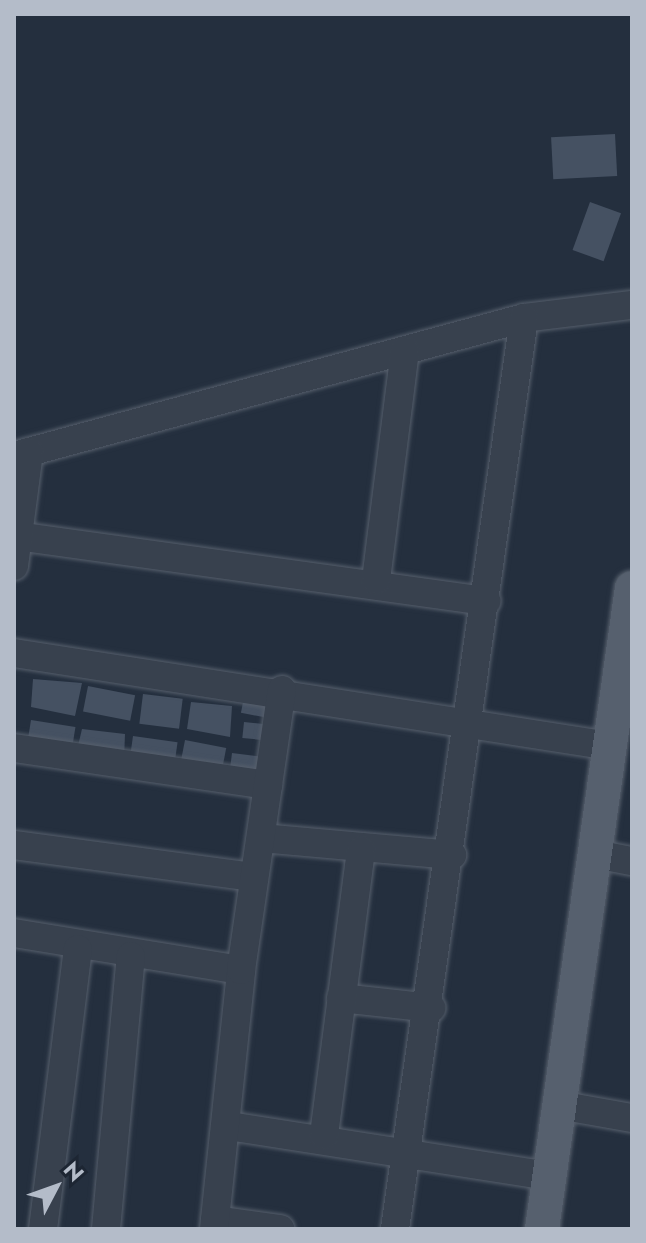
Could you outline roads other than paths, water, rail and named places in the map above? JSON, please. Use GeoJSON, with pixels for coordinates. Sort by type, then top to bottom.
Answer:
{"type":"FeatureCollection","features":[{"type":"Feature","properties":{"kind":"main road"},"geometry":{"type":"LineString","coordinates":[[542,1229],[632,588]]}},
{"type":"Feature","properties":{"kind":"street"},"geometry":{"type":"LineString","coordinates":[[14,566],[22,454],[524,318],[632,305]]}},
{"type":"Feature","properties":{"kind":"street"},"geometry":{"type":"LineString","coordinates":[[395,1229],[431,1008],[524,318]]}},
{"type":"Feature","properties":{"kind":"street"},"geometry":{"type":"LineString","coordinates":[[376,580],[405,351]]}},
{"type":"Feature","properties":{"kind":"street"},"geometry":{"type":"LineString","coordinates":[[17,536],[376,580],[487,601]]}},
{"type":"Feature","properties":{"kind":"street"},"geometry":{"type":"LineString","coordinates":[[14,653],[470,719],[610,746]]}},
{"type":"Feature","properties":{"kind":"street"},"geometry":{"type":"LineString","coordinates":[[280,1229],[214,1225],[229,1126],[241,970],[282,690]]}},
{"type":"Feature","properties":{"kind":"street"},"geometry":{"type":"LineString","coordinates":[[14,748],[268,785]]}},
{"type":"Feature","properties":{"kind":"street"},"geometry":{"type":"LineString","coordinates":[[261,838],[361,850],[452,855]]}},
{"type":"Feature","properties":{"kind":"street"},"geometry":{"type":"LineString","coordinates":[[14,845],[254,877]]}},
{"type":"Feature","properties":{"kind":"street"},"geometry":{"type":"LineString","coordinates":[[324,1135],[361,850]]}},
{"type":"Feature","properties":{"kind":"street"},"geometry":{"type":"LineString","coordinates":[[595,854],[632,861]]}},
{"type":"Feature","properties":{"kind":"street"},"geometry":{"type":"LineString","coordinates":[[14,933],[78,949],[241,970]]}},
{"type":"Feature","properties":{"kind":"street"},"geometry":{"type":"LineString","coordinates":[[43,1229],[78,949]]}},
{"type":"Feature","properties":{"kind":"street"},"geometry":{"type":"LineString","coordinates":[[106,1229],[131,956]]}},
{"type":"Feature","properties":{"kind":"street"},"geometry":{"type":"LineString","coordinates":[[341,998],[431,1008]]}},
{"type":"Feature","properties":{"kind":"street"},"geometry":{"type":"LineString","coordinates":[[558,1105],[632,1118]]}},
{"type":"Feature","properties":{"kind":"street"},"geometry":{"type":"LineString","coordinates":[[229,1126],[324,1135],[408,1154],[550,1176]]}}]}
